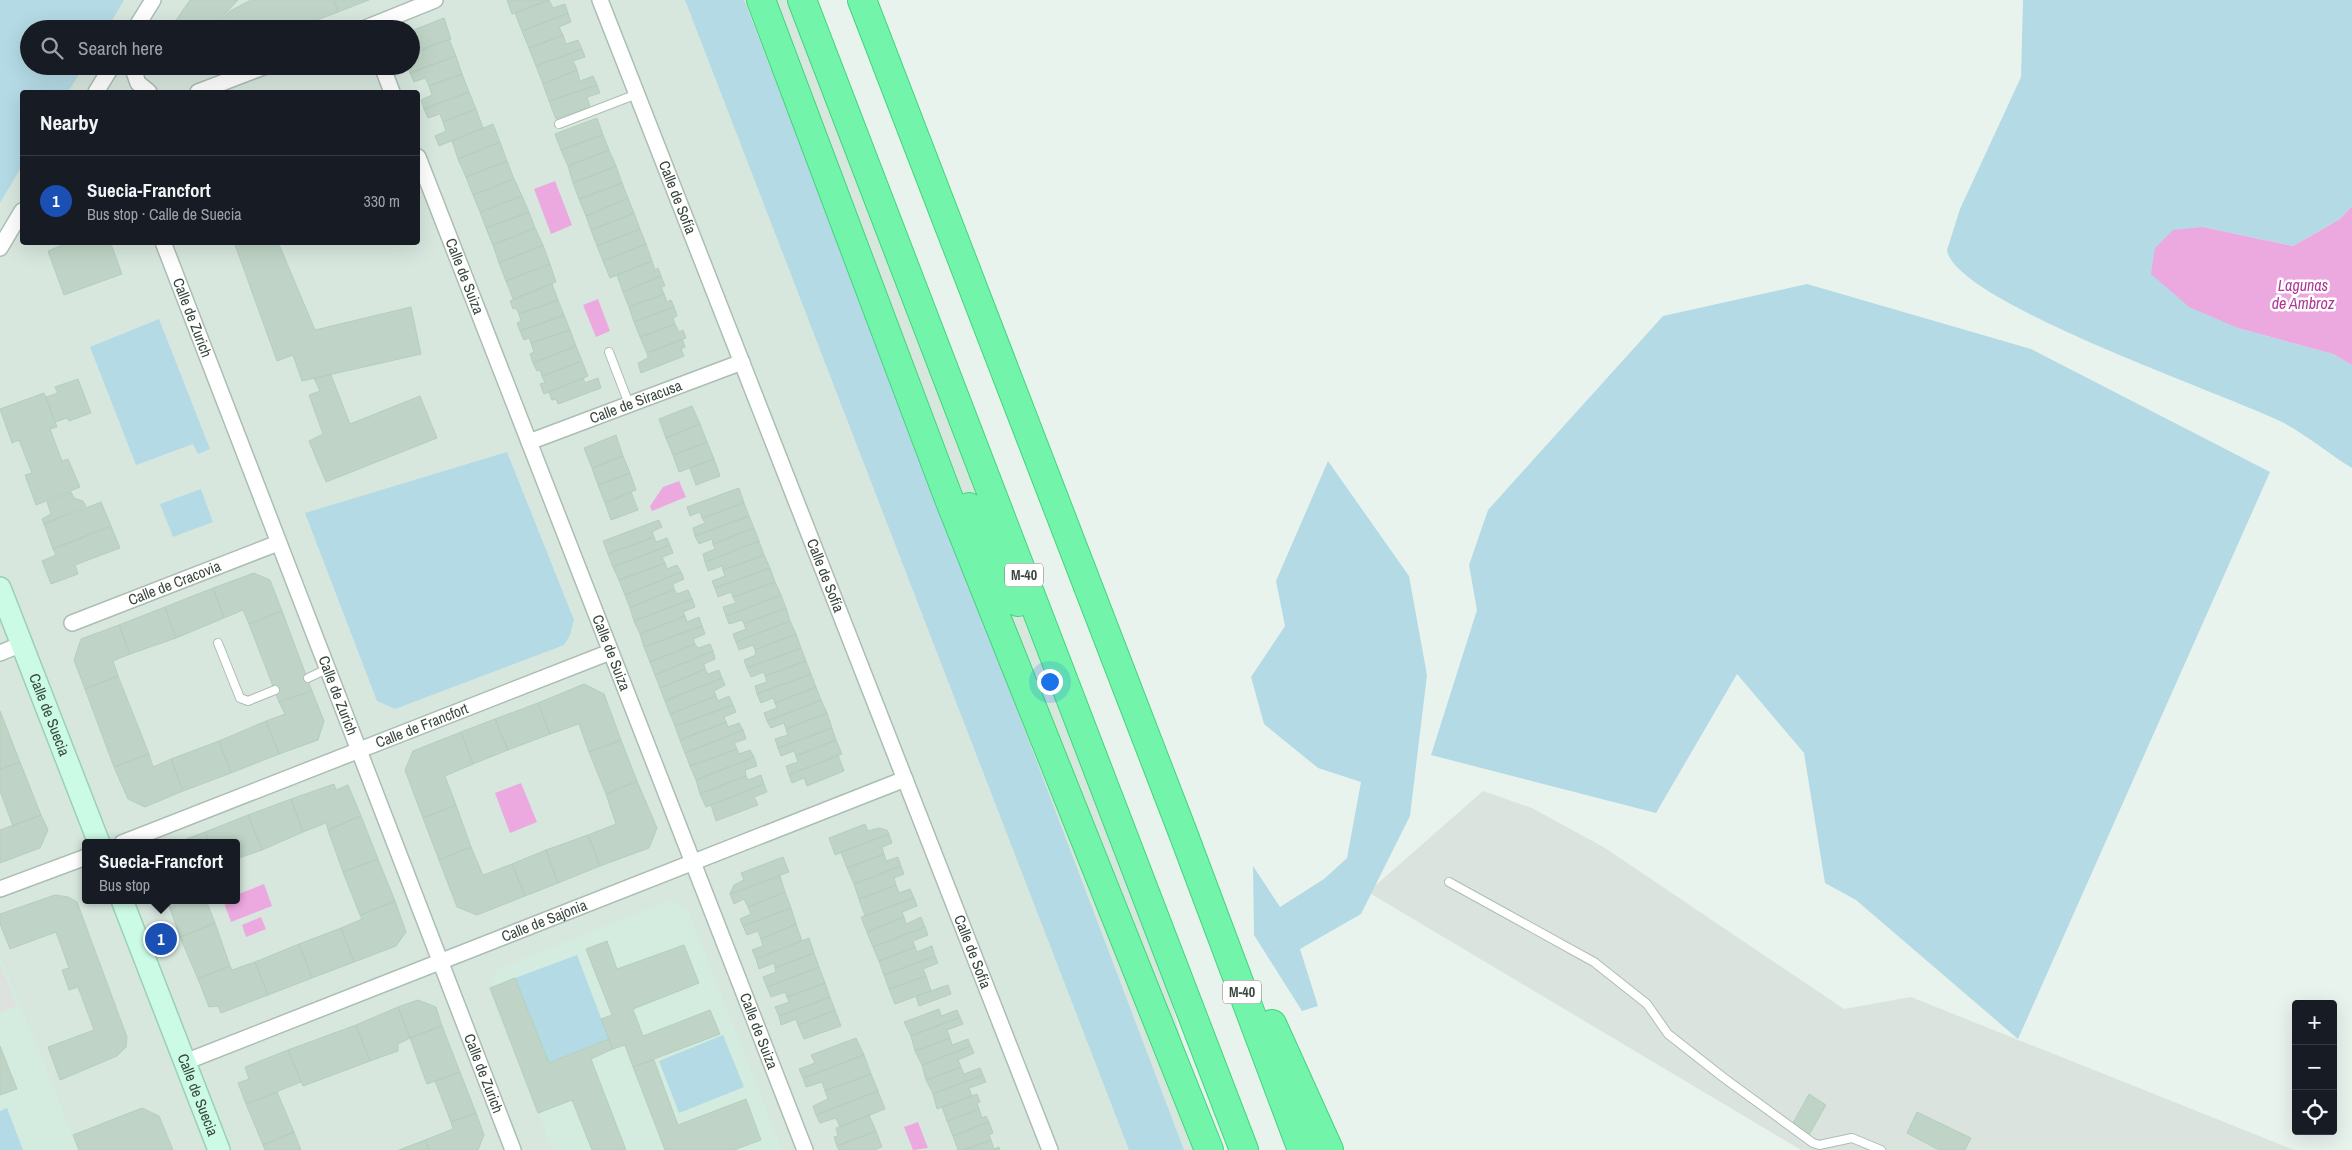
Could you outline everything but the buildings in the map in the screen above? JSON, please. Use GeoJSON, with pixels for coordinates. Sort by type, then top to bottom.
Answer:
{"type":"FeatureCollection","features":[{"type":"Feature","properties":{"kind":"highway"},"geometry":{"type":"LineString","coordinates":[[761,0],[963,535],[1209,1150]]}},
{"type":"Feature","properties":{"kind":"highway","name":"M-40"},"geometry":{"type":"LineString","coordinates":[[802,0],[1244,1150]]}},
{"type":"Feature","properties":{"kind":"highway","name":"M-40"},"geometry":{"type":"LineString","coordinates":[[862,0],[1183,833],[1302,1150]]}},
{"type":"Feature","properties":{"kind":"highway"},"geometry":{"type":"LineString","coordinates":[[908,390],[1079,718]]}},
{"type":"Feature","properties":{"kind":"highway"},"geometry":{"type":"LineString","coordinates":[[1183,833],[1330,1150]]}},
{"type":"Feature","properties":{"kind":"street"},"geometry":{"type":"LineString","coordinates":[[141,20],[153,0]]}},
{"type":"Feature","properties":{"kind":"street","name":"Calle de Sofía"},"geometry":{"type":"LineString","coordinates":[[600,0],[1050,1150]]}},
{"type":"Feature","properties":{"kind":"street"},"geometry":{"type":"LineString","coordinates":[[385,20],[430,1]]}},
{"type":"Feature","properties":{"kind":"street"},"geometry":{"type":"LineString","coordinates":[[97,90],[106,75]]}},
{"type":"Feature","properties":{"kind":"street"},"geometry":{"type":"LineString","coordinates":[[135,75],[138,83],[147,90]]}},
{"type":"Feature","properties":{"kind":"street"},"geometry":{"type":"LineString","coordinates":[[203,90],[242,75]]}},
{"type":"Feature","properties":{"kind":"street"},"geometry":{"type":"LineString","coordinates":[[385,75],[391,90]]}},
{"type":"Feature","properties":{"kind":"street","name":"Calle de Suiza"},"geometry":{"type":"LineString","coordinates":[[420,162],[805,1150]]}},
{"type":"Feature","properties":{"kind":"street"},"geometry":{"type":"LineString","coordinates":[[0,248],[20,214]]}},
{"type":"Feature","properties":{"kind":"street","name":"Calle de Zurich"},"geometry":{"type":"LineString","coordinates":[[164,245],[513,1150]]}},
{"type":"Feature","properties":{"kind":"street","name":"Calle de Siracusa"},"geometry":{"type":"LineString","coordinates":[[528,442],[742,362]]}},
{"type":"Feature","properties":{"kind":"street","name":"Calle de Cracovia"},"geometry":{"type":"LineString","coordinates":[[72,622],[278,544]]}},
{"type":"Feature","properties":{"kind":"street","name":"Calle de Suecia"},"geometry":{"type":"LineString","coordinates":[[0,588],[97,839]]}},
{"type":"Feature","properties":{"kind":"street"},"geometry":{"type":"LineString","coordinates":[[0,653],[22,644]]}},
{"type":"Feature","properties":{"kind":"street","name":"Calle de Francfort"},"geometry":{"type":"LineString","coordinates":[[132,839],[610,652]]}},
{"type":"Feature","properties":{"kind":"street","name":"Calle de Sajonia"},"geometry":{"type":"LineString","coordinates":[[185,1062],[905,779]]}},
{"type":"Feature","properties":{"kind":"street"},"geometry":{"type":"LineString","coordinates":[[0,889],[82,858]]}},
{"type":"Feature","properties":{"kind":"street","name":"Calle de Suecia"},"geometry":{"type":"LineString","coordinates":[[124,904],[219,1150]]}},
{"type":"Feature","properties":{"kind":"lane"},"geometry":{"type":"LineString","coordinates":[[559,124],[637,94]]}},
{"type":"Feature","properties":{"kind":"lane"},"geometry":{"type":"LineString","coordinates":[[609,352],[629,404]]}},
{"type":"Feature","properties":{"kind":"lane"},"geometry":{"type":"LineString","coordinates":[[218,643],[240,698],[248,701],[275,690]]}},
{"type":"Feature","properties":{"kind":"lane"},"geometry":{"type":"LineString","coordinates":[[308,678],[327,669]]}},
{"type":"Feature","properties":{"kind":"lane"},"geometry":{"type":"LineString","coordinates":[[1449,882],[1594,962],[1647,1004],[1668,1034],[1724,1078],[1813,1142],[1818,1145],[1852,1138],[1881,1150]]}},
{"type":"Feature","properties":{"kind":"shaded area"},"geometry":{"type":"Polygon","coordinates":[[[0,0],[802,0],[1130,849],[1211,1150],[0,1150],[0,0]]]}},
{"type":"Feature","properties":{"kind":"shaded area"},"geometry":{"type":"Polygon","coordinates":[[[0,0],[124,0],[112,20],[20,20],[20,75],[78,75],[69,90],[20,90],[20,169],[0,203],[0,0]]]}},
{"type":"Feature","properties":{"kind":"shaded area"},"geometry":{"type":"Polygon","coordinates":[[[685,0],[744,0],[914,438],[1184,1150],[1129,1150],[685,0]]]}},
{"type":"Feature","properties":{"kind":"shaded area"},"geometry":{"type":"Polygon","coordinates":[[[2023,0],[2352,0],[2352,206],[2340,219],[2293,246],[2203,227],[2238,328],[2333,354],[2352,365],[2352,468],[2282,422],[2042,320],[1995,295],[1961,271],[1947,250],[1960,209],[2021,77],[2023,0]]]}},
{"type":"Feature","properties":{"kind":"shaded area"},"geometry":{"type":"Polygon","coordinates":[[[1807,284],[2031,349],[2270,472],[2018,1039],[1856,900],[1825,883],[1804,753],[1737,674],[1656,813],[1431,755],[1477,610],[1469,565],[1488,510],[1663,316],[1807,284]]]}},
{"type":"Feature","properties":{"kind":"shaded area"},"geometry":{"type":"Polygon","coordinates":[[[159,319],[210,449],[198,454],[193,444],[136,465],[90,347],[159,319]]]}},
{"type":"Feature","properties":{"kind":"shaded area"},"geometry":{"type":"Polygon","coordinates":[[[507,452],[574,620],[570,635],[564,645],[395,709],[377,701],[305,513],[507,452]]]}},
{"type":"Feature","properties":{"kind":"shaded area"},"geometry":{"type":"Polygon","coordinates":[[[1328,461],[1409,576],[1427,675],[1410,816],[1361,914],[1300,949],[1318,1006],[1302,1011],[1254,935],[1253,866],[1280,907],[1324,879],[1347,858],[1361,782],[1318,768],[1264,724],[1251,677],[1285,626],[1276,581],[1328,461]]]}},
{"type":"Feature","properties":{"kind":"shaded area"},"geometry":{"type":"Polygon","coordinates":[[[201,489],[213,522],[173,537],[160,504],[201,489]]]}},
{"type":"Feature","properties":{"kind":"shaded area"},"geometry":{"type":"Polygon","coordinates":[[[1483,791],[1532,808],[1605,848],[1844,1009],[1911,997],[2294,1150],[1801,1150],[1368,892],[1483,791]]]}},
{"type":"Feature","properties":{"kind":"shaded area"},"geometry":{"type":"Polygon","coordinates":[[[670,900],[688,910],[782,1150],[553,1150],[490,990],[497,969],[670,900]]]}},
{"type":"Feature","properties":{"kind":"shaded area"},"geometry":{"type":"Polygon","coordinates":[[[577,955],[609,1039],[549,1063],[515,978],[577,955]]]}},
{"type":"Feature","properties":{"kind":"shaded area"},"geometry":{"type":"Polygon","coordinates":[[[0,957],[51,1080],[77,1150],[0,1150],[0,957]]]}},
{"type":"Feature","properties":{"kind":"shaded area"},"geometry":{"type":"Polygon","coordinates":[[[0,962],[17,1006],[0,1013],[0,962]]]}},
{"type":"Feature","properties":{"kind":"shaded area"},"geometry":{"type":"Polygon","coordinates":[[[723,1035],[744,1087],[679,1113],[659,1061],[723,1035]]]}},
{"type":"Feature","properties":{"kind":"shaded area"},"geometry":{"type":"Polygon","coordinates":[[[7,1108],[23,1150],[0,1150],[0,1111],[7,1108]]]}},
{"type":"Feature","properties":{"kind":"water"},"geometry":{"type":"Polygon","coordinates":[[[555,181],[572,225],[551,234],[534,189],[555,181]]]}},
{"type":"Feature","properties":{"kind":"water","name":"Lagunas de Ambroz"},"geometry":{"type":"Polygon","coordinates":[[[2352,206],[2352,365],[2333,354],[2238,328],[2189,307],[2151,274],[2155,248],[2173,230],[2203,227],[2293,246],[2340,219],[2352,206]]]}},
{"type":"Feature","properties":{"kind":"water"},"geometry":{"type":"Polygon","coordinates":[[[598,299],[610,331],[596,337],[583,305],[598,299]]]}},
{"type":"Feature","properties":{"kind":"water"},"geometry":{"type":"Polygon","coordinates":[[[679,481],[686,497],[652,511],[650,506],[663,487],[679,481]]]}},
{"type":"Feature","properties":{"kind":"water"},"geometry":{"type":"Polygon","coordinates":[[[521,783],[537,822],[510,833],[495,793],[521,783]]]}},
{"type":"Feature","properties":{"kind":"water"},"geometry":{"type":"Polygon","coordinates":[[[264,884],[272,906],[231,922],[224,904],[240,904],[240,893],[264,884]]]}},
{"type":"Feature","properties":{"kind":"water"},"geometry":{"type":"Polygon","coordinates":[[[261,917],[266,929],[246,937],[242,925],[261,917]]]}},
{"type":"Feature","properties":{"kind":"water"},"geometry":{"type":"Polygon","coordinates":[[[918,1122],[928,1148],[913,1150],[904,1127],[918,1122]]]}},
{"type":"Feature","properties":{"kind":"place","name":"Suecia-Francfort"},"geometry":{"type":"Point","coordinates":[161,939]}}]}
